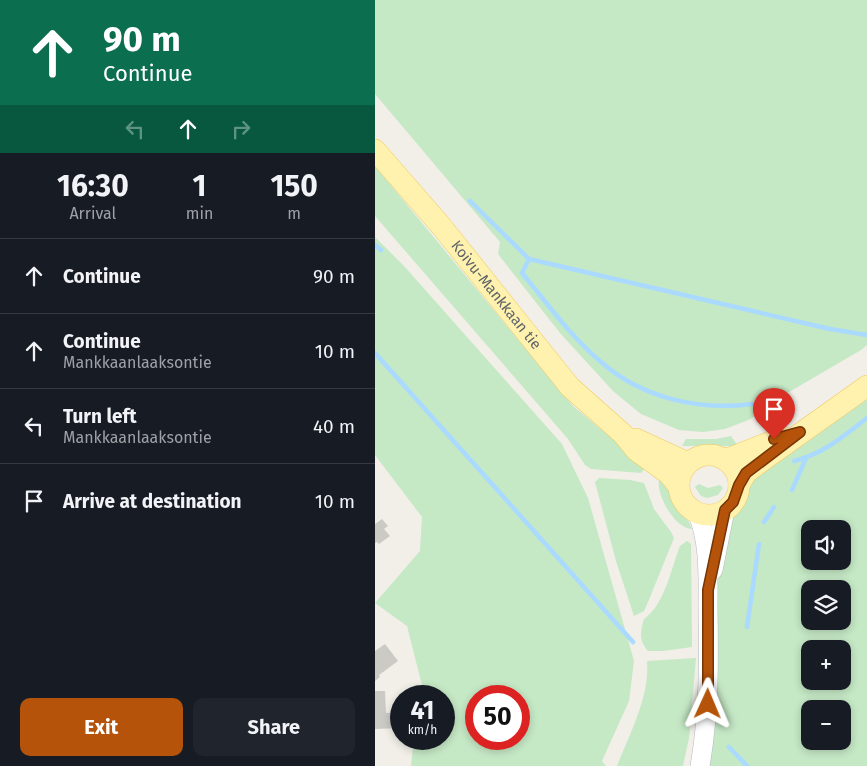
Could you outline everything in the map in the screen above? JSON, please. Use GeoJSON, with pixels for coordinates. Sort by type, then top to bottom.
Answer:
{"type":"FeatureCollection","features":[{"type":"Feature","properties":{"kind":"main road","name":"Koivu-Mankkaan tie"},"geometry":{"type":"LineString","coordinates":[[375,150],[443,227],[570,387],[623,434],[637,451],[669,474],[678,485]]}},
{"type":"Feature","properties":{"kind":"main road"},"geometry":{"type":"LineString","coordinates":[[739,485],[734,468],[725,460],[705,455],[688,462],[680,475],[678,485],[683,502],[697,512],[708,515],[725,510],[733,502],[746,473],[800,432],[867,386]]}},
{"type":"Feature","properties":{"kind":"main road"},"geometry":{"type":"LineString","coordinates":[[725,460],[774,439],[800,432]]}},
{"type":"Feature","properties":{"kind":"main road","name":"Koivu-Mankkaan tie"},"geometry":{"type":"LineString","coordinates":[[623,434],[688,462]]}},
{"type":"Feature","properties":{"kind":"main road"},"geometry":{"type":"LineString","coordinates":[[708,590],[725,510]]}},
{"type":"Feature","properties":{"kind":"main road"},"geometry":{"type":"LineString","coordinates":[[697,512],[705,537],[708,590],[708,704],[700,766]]}},
{"type":"Feature","properties":{"kind":"green space"},"geometry":{"type":"Polygon","coordinates":[[[375,0],[867,0],[867,345],[765,406],[751,419],[725,429],[703,432],[679,430],[641,414],[613,391],[560,333],[498,254],[500,242],[375,94],[375,0]]]}},
{"type":"Feature","properties":{"kind":"green space"},"geometry":{"type":"Polygon","coordinates":[[[375,166],[573,406],[646,467],[641,473],[591,469],[585,465],[568,439],[375,216],[375,166]]]}},
{"type":"Feature","properties":{"kind":"green space"},"geometry":{"type":"Polygon","coordinates":[[[375,237],[404,266],[562,444],[588,498],[634,661],[629,701],[602,761],[606,766],[411,766],[413,750],[455,750],[455,685],[422,685],[407,626],[375,603],[420,551],[422,517],[375,455],[375,237]]]}},
{"type":"Feature","properties":{"kind":"green space"},"geometry":{"type":"Polygon","coordinates":[[[867,398],[867,766],[708,766],[715,594],[733,511],[745,493],[746,484],[867,398]]]}},
{"type":"Feature","properties":{"kind":"green space"},"geometry":{"type":"Polygon","coordinates":[[[731,436],[738,446],[682,446],[686,439],[716,439],[731,436]]]}},
{"type":"Feature","properties":{"kind":"green space"},"geometry":{"type":"Polygon","coordinates":[[[599,478],[644,483],[654,509],[674,538],[644,611],[634,616],[616,561],[595,482],[599,478]]]}},
{"type":"Feature","properties":{"kind":"green space"},"geometry":{"type":"Polygon","coordinates":[[[659,479],[667,487],[692,529],[686,528],[679,523],[668,510],[661,494],[659,479]]]}},
{"type":"Feature","properties":{"kind":"green space"},"geometry":{"type":"Polygon","coordinates":[[[699,484],[708,488],[720,485],[723,488],[718,495],[707,498],[701,496],[695,487],[699,484]]]}},
{"type":"Feature","properties":{"kind":"green space"},"geometry":{"type":"Polygon","coordinates":[[[687,541],[691,544],[692,647],[648,651],[643,644],[641,636],[644,619],[657,604],[667,586],[680,546],[687,541]]]}},
{"type":"Feature","properties":{"kind":"green space"},"geometry":{"type":"Polygon","coordinates":[[[696,658],[689,738],[683,766],[617,766],[642,701],[647,674],[647,661],[696,658]]]}},
{"type":"Feature","properties":{"kind":"building"},"geometry":{"type":"Polygon","coordinates":[[[382,519],[388,526],[384,529],[390,536],[379,544],[375,543],[375,524],[382,519]]]}},
{"type":"Feature","properties":{"kind":"building"},"geometry":{"type":"Polygon","coordinates":[[[385,644],[398,661],[379,675],[380,677],[375,681],[375,651],[385,644]]]}},
{"type":"Feature","properties":{"kind":"building"},"geometry":{"type":"Polygon","coordinates":[[[375,691],[385,691],[386,713],[390,713],[390,728],[375,729],[375,691]]]}},
{"type":"Feature","properties":{"kind":"waterway"},"geometry":{"type":"LineString","coordinates":[[470,201],[529,259],[830,329],[867,335]]}},
{"type":"Feature","properties":{"kind":"waterway"},"geometry":{"type":"LineString","coordinates":[[375,245],[381,250]]}},
{"type":"Feature","properties":{"kind":"waterway"},"geometry":{"type":"LineString","coordinates":[[529,259],[522,273],[580,342],[617,374],[634,385],[672,399],[712,405],[752,404]]}},
{"type":"Feature","properties":{"kind":"waterway"},"geometry":{"type":"LineString","coordinates":[[375,353],[633,642]]}},
{"type":"Feature","properties":{"kind":"waterway"},"geometry":{"type":"LineString","coordinates":[[794,461],[824,449],[867,418]]}},
{"type":"Feature","properties":{"kind":"waterway"},"geometry":{"type":"LineString","coordinates":[[792,490],[806,458]]}},
{"type":"Feature","properties":{"kind":"waterway"},"geometry":{"type":"LineString","coordinates":[[764,522],[774,507]]}},
{"type":"Feature","properties":{"kind":"waterway"},"geometry":{"type":"LineString","coordinates":[[747,627],[759,544]]}},
{"type":"Feature","properties":{"kind":"waterway"},"geometry":{"type":"LineString","coordinates":[[729,747],[747,766]]}},
{"type":"Feature","properties":{"kind":"route"},"geometry":{"type":"LineString","coordinates":[[708,704],[708,590],[721,536],[721,525],[725,510],[733,502],[746,473],[800,432],[774,439]]}}]}
